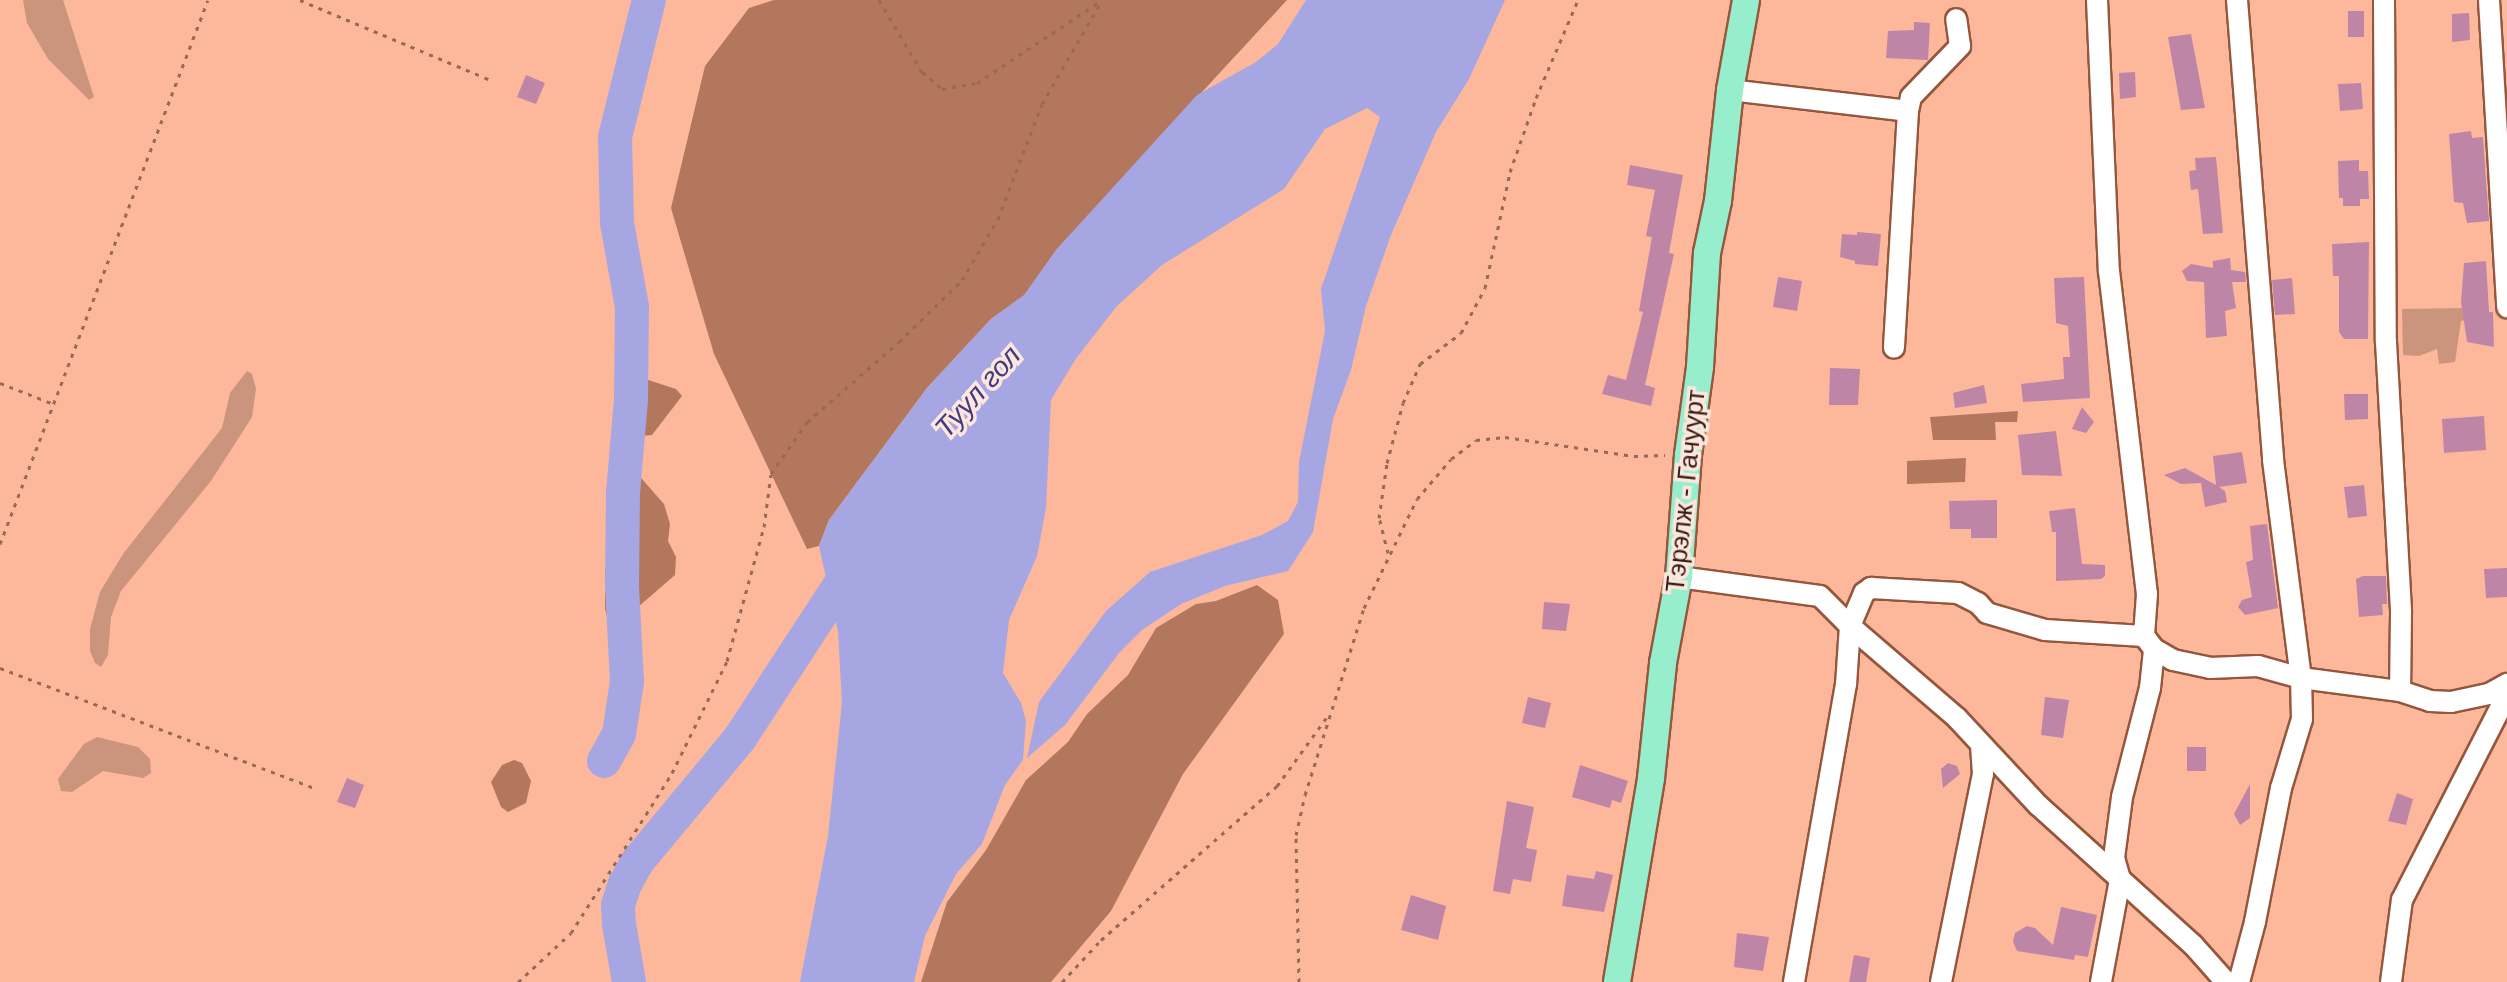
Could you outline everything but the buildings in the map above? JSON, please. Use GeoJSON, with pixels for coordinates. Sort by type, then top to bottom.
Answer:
{"type":"FeatureCollection","features":[{"type":"Feature","properties":{"kind":"main road","name":"Тэрэлж - Гачуурт"},"geometry":{"type":"LineString","coordinates":[[1617,982],[1651,778],[1663,663],[1679,577],[1688,455],[1700,367],[1707,253],[1718,201],[1730,90],[1746,0]]}},
{"type":"Feature","properties":{"kind":"street"},"geometry":{"type":"LineString","coordinates":[[2097,0],[2109,271],[2147,594],[2150,688],[2122,797],[2114,858],[2120,879],[2101,982]]}},
{"type":"Feature","properties":{"kind":"street"},"geometry":{"type":"LineString","coordinates":[[2237,0],[2273,460],[2301,678],[2302,719],[2281,788],[2255,922],[2239,982]]}},
{"type":"Feature","properties":{"kind":"street"},"geometry":{"type":"LineString","coordinates":[[2384,0],[2386,342],[2401,613],[2400,691]]}},
{"type":"Feature","properties":{"kind":"street"},"geometry":{"type":"LineString","coordinates":[[2489,0],[2507,307]]}},
{"type":"Feature","properties":{"kind":"street"},"geometry":{"type":"LineString","coordinates":[[1894,348],[1908,111],[1911,97],[1960,46],[1956,19]]}},
{"type":"Feature","properties":{"kind":"street"},"geometry":{"type":"LineString","coordinates":[[1730,90],[1908,111]]}},
{"type":"Feature","properties":{"kind":"street"},"geometry":{"type":"LineString","coordinates":[[1679,577],[1820,596],[1850,626],[1957,718],[2038,805],[2193,945],[2226,982]]}},
{"type":"Feature","properties":{"kind":"street"},"geometry":{"type":"LineString","coordinates":[[1794,982],[1846,684],[1850,626],[1864,593],[1871,588],[1958,593],[1978,603],[1987,613],[2045,630],[2149,642],[2173,660],[2210,668],[2258,666],[2301,678],[2400,691],[2430,701],[2451,702],[2489,694],[2507,684]]}},
{"type":"Feature","properties":{"kind":"street"},"geometry":{"type":"LineString","coordinates":[[2391,982],[2402,900],[2507,695]]}},
{"type":"Feature","properties":{"kind":"street"},"geometry":{"type":"LineString","coordinates":[[1941,982],[1982,783],[1981,745]]}},
{"type":"Feature","properties":{"kind":"path"},"geometry":{"type":"LineString","coordinates":[[0,544],[208,0]]}},
{"type":"Feature","properties":{"kind":"path"},"geometry":{"type":"LineString","coordinates":[[300,0],[493,81]]}},
{"type":"Feature","properties":{"kind":"path"},"geometry":{"type":"LineString","coordinates":[[879,0],[922,72],[942,89],[977,83],[1050,38],[1102,0]]}},
{"type":"Feature","properties":{"kind":"path"},"geometry":{"type":"LineString","coordinates":[[518,982],[571,933],[672,773],[727,661],[764,527],[771,474],[807,422],[899,342],[962,280],[998,219],[1042,104],[1102,0]]}},
{"type":"Feature","properties":{"kind":"path"},"geometry":{"type":"LineString","coordinates":[[1388,553],[1379,518],[1387,463],[1403,403],[1420,364],[1461,333],[1485,288],[1510,172],[1536,98],[1578,0]]}},
{"type":"Feature","properties":{"kind":"path"},"geometry":{"type":"LineString","coordinates":[[0,383],[54,404]]}},
{"type":"Feature","properties":{"kind":"path"},"geometry":{"type":"LineString","coordinates":[[1299,982],[1296,835],[1328,715],[1364,608],[1388,553],[1417,499],[1451,459],[1476,440],[1505,437],[1634,456],[1688,455]]}},
{"type":"Feature","properties":{"kind":"path"},"geometry":{"type":"LineString","coordinates":[[0,668],[315,788]]}},
{"type":"Feature","properties":{"kind":"path"},"geometry":{"type":"LineString","coordinates":[[1062,982],[1101,940],[1277,786],[1328,715]]}},
{"type":"Feature","properties":{"kind":"shaded area"},"geometry":{"type":"Polygon","coordinates":[[[23,0],[63,0],[94,97],[89,100],[48,59],[27,23],[23,0]]]}},
{"type":"Feature","properties":{"kind":"shaded area"},"geometry":{"type":"Polygon","coordinates":[[[774,0],[1287,0],[1057,249],[1024,296],[991,319],[927,388],[829,520],[819,546],[807,549],[714,354],[671,208],[705,66],[749,8],[774,0]]]}},
{"type":"Feature","properties":{"kind":"shaded area"},"geometry":{"type":"Polygon","coordinates":[[[2470,308],[2469,319],[2461,321],[2455,362],[2439,364],[2437,349],[2419,356],[2403,355],[2402,309],[2470,308]]]}},
{"type":"Feature","properties":{"kind":"shaded area"},"geometry":{"type":"Polygon","coordinates":[[[247,371],[252,374],[256,389],[252,417],[211,481],[121,591],[111,617],[108,655],[101,667],[95,663],[90,651],[90,629],[100,592],[123,554],[222,428],[230,393],[247,371]]]}},
{"type":"Feature","properties":{"kind":"shaded area"},"geometry":{"type":"Polygon","coordinates":[[[642,378],[676,389],[682,396],[652,435],[642,436],[637,425],[637,393],[642,378]]]}},
{"type":"Feature","properties":{"kind":"shaded area"},"geometry":{"type":"Polygon","coordinates":[[[2018,411],[2017,422],[1995,422],[1996,440],[1933,440],[1930,417],[2018,411]]]}},
{"type":"Feature","properties":{"kind":"shaded area"},"geometry":{"type":"Polygon","coordinates":[[[1966,458],[1965,482],[1907,484],[1907,461],[1966,458]]]}},
{"type":"Feature","properties":{"kind":"shaded area"},"geometry":{"type":"Polygon","coordinates":[[[625,470],[635,471],[664,504],[670,524],[668,541],[676,557],[675,575],[616,626],[608,620],[605,609],[605,570],[614,539],[606,502],[608,486],[625,470]]]}},
{"type":"Feature","properties":{"kind":"shaded area"},"geometry":{"type":"Polygon","coordinates":[[[1257,585],[1278,600],[1284,634],[1183,774],[1111,911],[1051,982],[921,982],[947,902],[986,850],[1026,780],[1068,742],[1087,714],[1128,675],[1156,628],[1196,604],[1216,601],[1257,585]]]}},
{"type":"Feature","properties":{"kind":"shaded area"},"geometry":{"type":"Polygon","coordinates":[[[97,737],[138,747],[150,759],[151,773],[143,778],[103,771],[72,792],[61,791],[58,779],[84,744],[97,737]]]}},
{"type":"Feature","properties":{"kind":"shaded area"},"geometry":{"type":"Polygon","coordinates":[[[514,760],[522,763],[531,781],[526,803],[508,812],[501,807],[491,782],[502,765],[514,760]]]}},
{"type":"Feature","properties":{"kind":"water","name":"Туул гол"},"geometry":{"type":"Polygon","coordinates":[[[1306,0],[1505,0],[1469,79],[1436,132],[1391,235],[1366,306],[1351,370],[1333,419],[1313,532],[1288,571],[1225,586],[1181,604],[1142,630],[1119,653],[1065,725],[1027,758],[1039,702],[1106,611],[1150,572],[1262,535],[1288,521],[1298,502],[1299,462],[1325,331],[1321,289],[1380,117],[1367,108],[1325,129],[1284,189],[1162,265],[1116,307],[1075,360],[1051,400],[1046,508],[1037,556],[1009,620],[1003,673],[1021,703],[1026,721],[1023,760],[1005,785],[982,844],[956,874],[925,936],[914,982],[800,982],[828,836],[842,702],[838,632],[819,546],[829,520],[927,388],[991,319],[1024,295],[1057,249],[1197,95],[1256,62],[1278,44],[1306,0]]]}},
{"type":"Feature","properties":{"kind":"waterway"},"geometry":{"type":"LineString","coordinates":[[604,761],[619,734],[627,682],[622,588],[623,493],[631,399],[632,307],[617,223],[615,137],[649,0]]}},
{"type":"Feature","properties":{"kind":"waterway"},"geometry":{"type":"LineString","coordinates":[[629,982],[618,905],[625,884],[638,861],[740,738],[854,563]]}}]}
